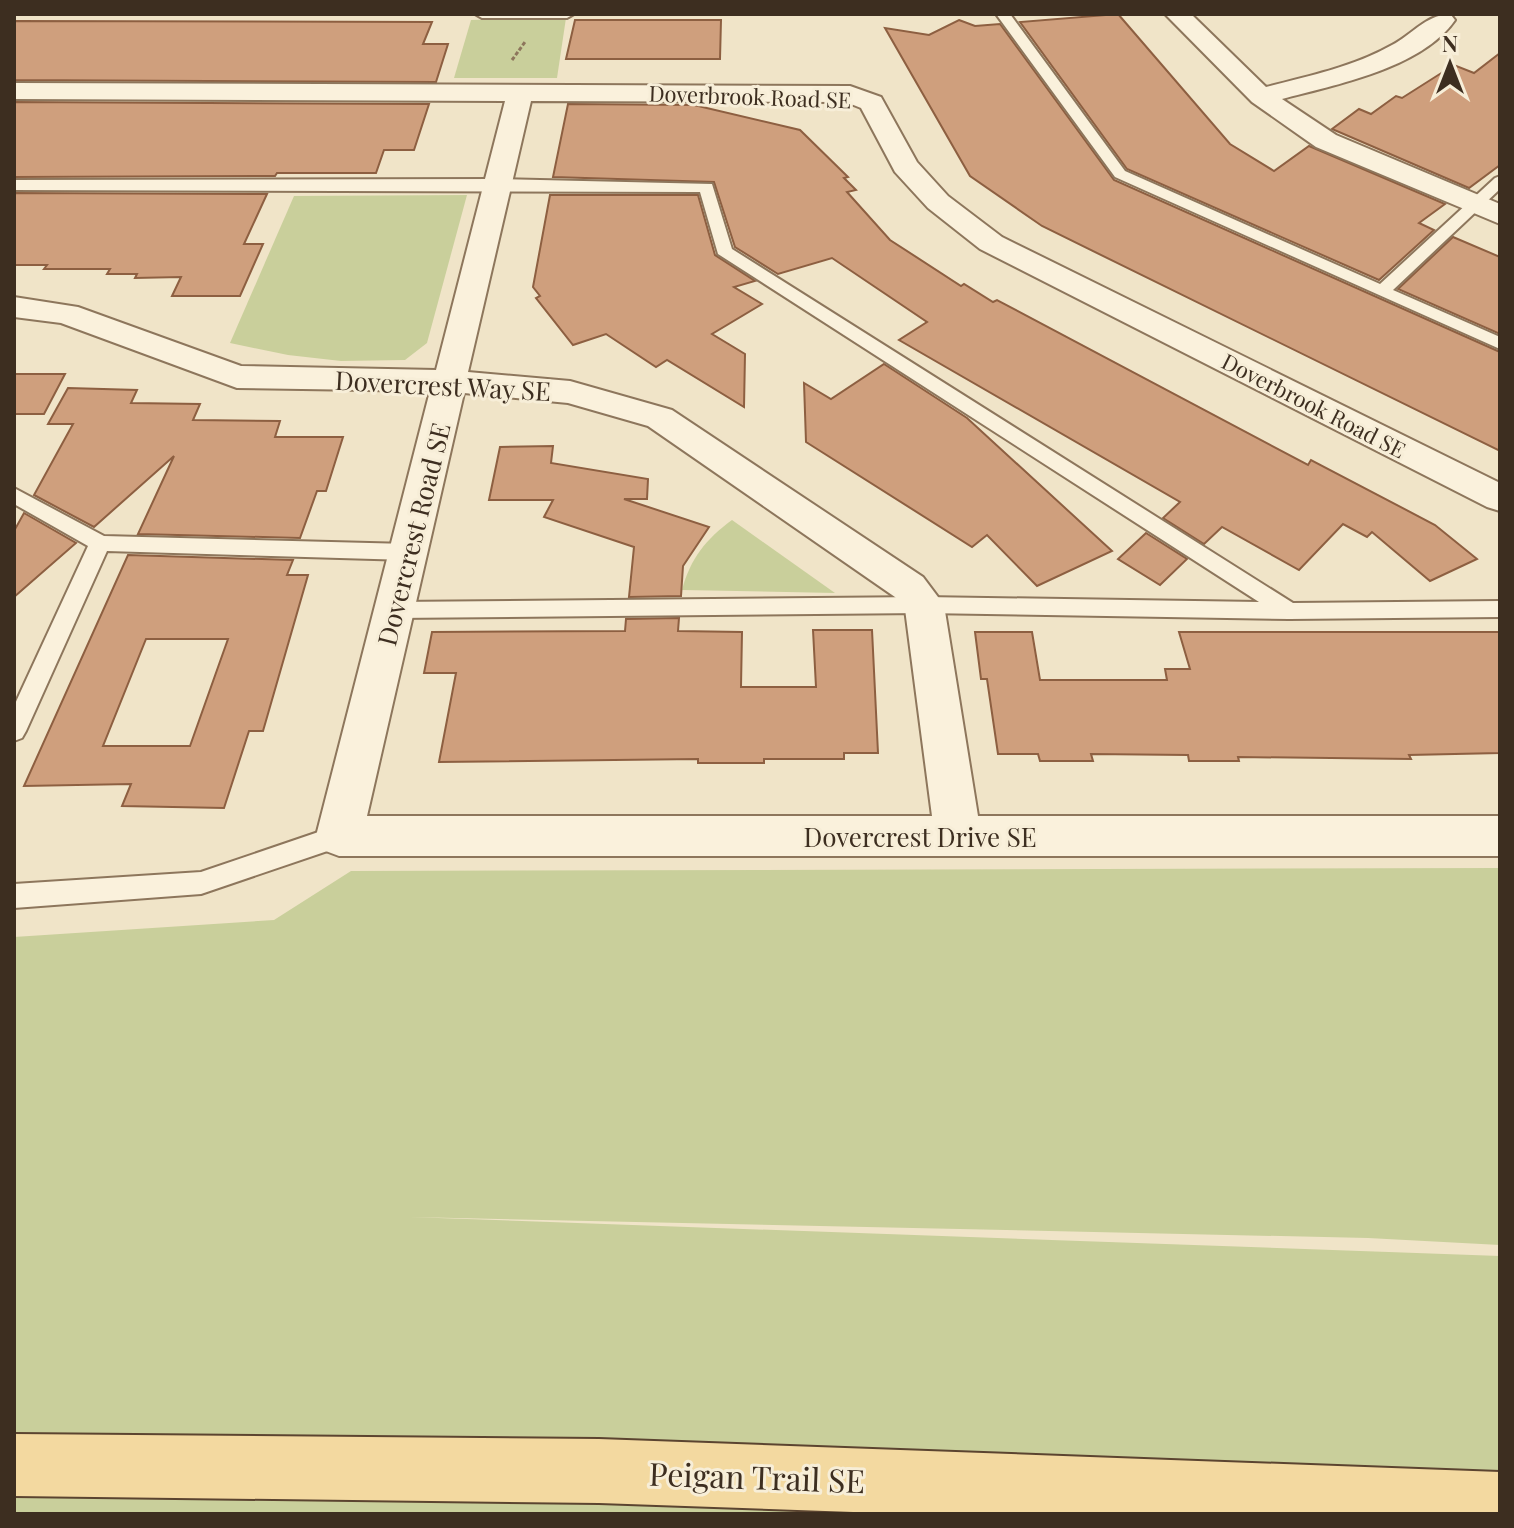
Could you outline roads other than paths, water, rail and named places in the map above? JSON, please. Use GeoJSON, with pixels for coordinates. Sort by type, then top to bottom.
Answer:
{"type":"FeatureCollection","features":[{"type":"Feature","properties":{"kind":"main road","name":"Peigan Trail SE"},"geometry":{"type":"LineString","coordinates":[[14,1465],[599,1471],[1500,1504]]}},
{"type":"Feature","properties":{"kind":"street"},"geometry":{"type":"LineString","coordinates":[[1177,14],[1261,96],[1326,141],[1500,215]]}},
{"type":"Feature","properties":{"kind":"street"},"geometry":{"type":"LineString","coordinates":[[1261,96],[1363,69],[1419,43],[1443,20]]}},
{"type":"Feature","properties":{"kind":"street","name":"Doverbrook Road SE"},"geometry":{"type":"LineString","coordinates":[[14,91],[513,79],[850,94],[872,103],[905,166],[938,202],[991,243],[1500,498]]}},
{"type":"Feature","properties":{"kind":"street","name":"Dovercrest Road SE"},"geometry":{"type":"LineString","coordinates":[[339,836],[498,184],[513,79]]}},
{"type":"Feature","properties":{"kind":"street","name":"Dovercrest Way SE"},"geometry":{"type":"LineString","coordinates":[[14,307],[67,314],[237,377],[450,381],[570,392],[660,418],[909,587],[924,605]]}},
{"type":"Feature","properties":{"kind":"street"},"geometry":{"type":"LineString","coordinates":[[924,605],[958,836]]}},
{"type":"Feature","properties":{"kind":"street","name":"Dovercrest Drive SE"},"geometry":{"type":"LineString","coordinates":[[339,836],[1500,836]]}},
{"type":"Feature","properties":{"kind":"lane"},"geometry":{"type":"LineString","coordinates":[[482,14],[567,14]]}},
{"type":"Feature","properties":{"kind":"lane"},"geometry":{"type":"LineString","coordinates":[[1003,14],[1120,174],[1500,344]]}},
{"type":"Feature","properties":{"kind":"lane"},"geometry":{"type":"LineString","coordinates":[[1383,290],[1500,181]]}},
{"type":"Feature","properties":{"kind":"lane"},"geometry":{"type":"LineString","coordinates":[[14,185],[707,187],[724,251],[1289,611]]}},
{"type":"Feature","properties":{"kind":"lane"},"geometry":{"type":"LineString","coordinates":[[14,495],[100,543],[408,552]]}},
{"type":"Feature","properties":{"kind":"lane"},"geometry":{"type":"LineString","coordinates":[[14,731],[100,543]]}},
{"type":"Feature","properties":{"kind":"lane"},"geometry":{"type":"LineString","coordinates":[[394,610],[924,605],[1289,611],[1500,609]]}},
{"type":"Feature","properties":{"kind":"lane"},"geometry":{"type":"LineString","coordinates":[[14,896],[201,883],[339,836]]}}]}
